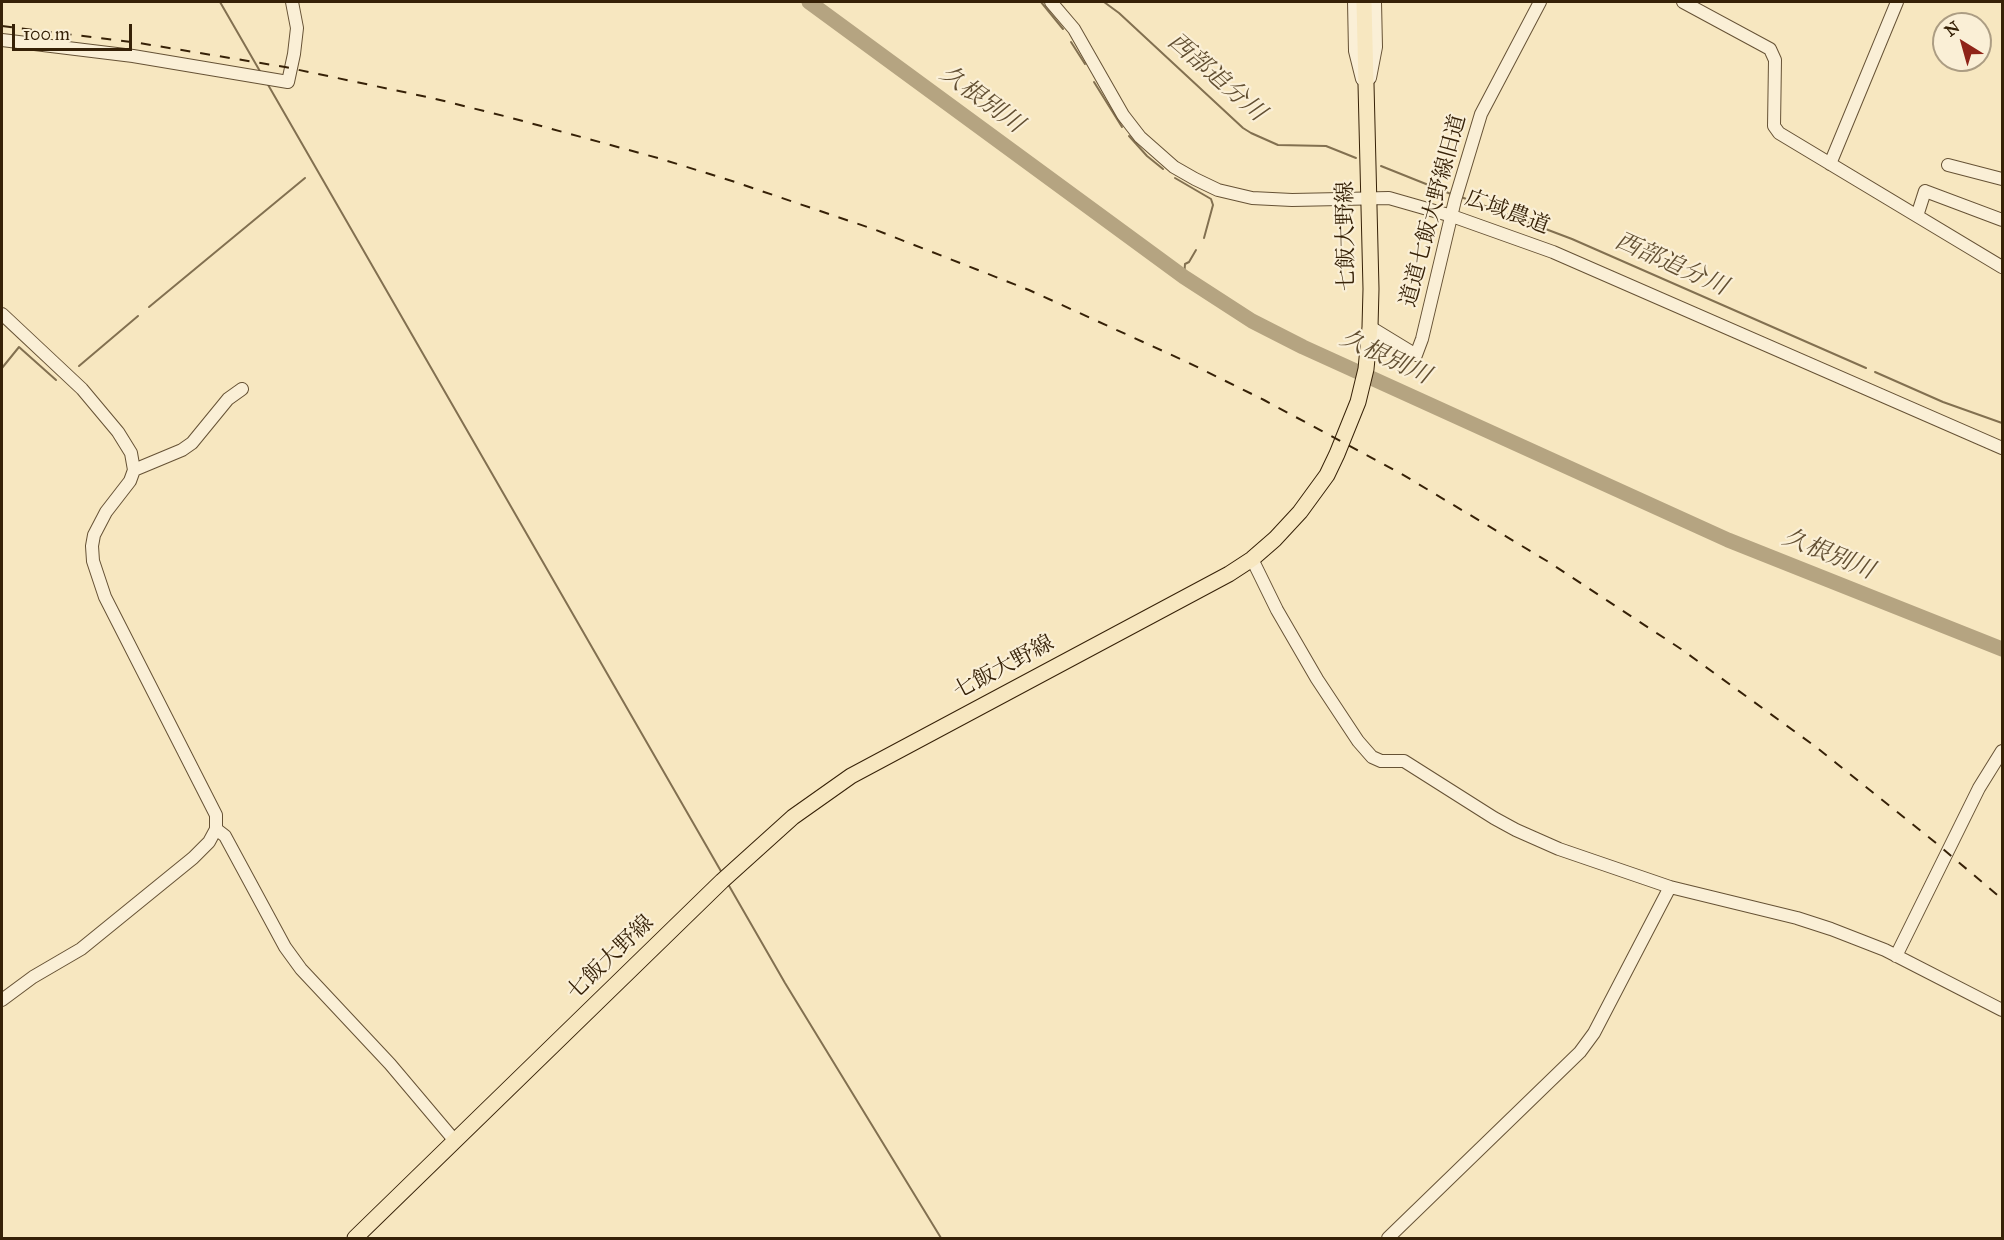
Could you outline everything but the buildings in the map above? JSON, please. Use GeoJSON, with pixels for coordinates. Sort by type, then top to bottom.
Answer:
{"type":"FeatureCollection","features":[{"type":"Feature","properties":{"kind":"main road","name":"七飯大野線"},"geometry":{"type":"LineString","coordinates":[[355,1239],[726,878],[793,817],[850,776],[1192,595],[1252,558],[1275,539],[1300,512],[1321,484],[1337,454],[1358,402],[1366,369],[1370,332],[1364,2]]}},
{"type":"Feature","properties":{"kind":"street"},"geometry":{"type":"LineString","coordinates":[[2,40],[133,56],[288,82],[297,28],[292,2]]}},
{"type":"Feature","properties":{"kind":"street","name":"広域農道"},"geometry":{"type":"LineString","coordinates":[[1051,2],[1074,29],[1123,115],[1140,137],[1174,167],[1218,190],[1252,198],[1292,200],[1389,198],[1452,216],[1553,252],[2002,448]]}},
{"type":"Feature","properties":{"kind":"street"},"geometry":{"type":"LineString","coordinates":[[1354,2],[1355,51],[1366,100]]}},
{"type":"Feature","properties":{"kind":"street"},"geometry":{"type":"LineString","coordinates":[[1366,100],[1376,47],[1374,2]]}},
{"type":"Feature","properties":{"kind":"street","name":"道道七飯大野線旧道"},"geometry":{"type":"LineString","coordinates":[[1370,332],[1416,355],[1422,339],[1466,158],[1481,114],[1540,2]]}},
{"type":"Feature","properties":{"kind":"street"},"geometry":{"type":"LineString","coordinates":[[1683,2],[1770,49],[1775,60],[1774,126],[1779,134],[2002,267]]}},
{"type":"Feature","properties":{"kind":"street"},"geometry":{"type":"LineString","coordinates":[[1830,164],[1897,2]]}},
{"type":"Feature","properties":{"kind":"street"},"geometry":{"type":"LineString","coordinates":[[1948,165],[2002,179]]}},
{"type":"Feature","properties":{"kind":"street"},"geometry":{"type":"LineString","coordinates":[[1917,216],[1925,191],[2002,220]]}},
{"type":"Feature","properties":{"kind":"street"},"geometry":{"type":"LineString","coordinates":[[2,314],[95,403],[126,444],[134,461],[130,481],[106,512],[94,535],[93,561],[105,597],[216,815],[216,829],[209,842],[193,858],[81,949],[33,976],[2,1000]]}},
{"type":"Feature","properties":{"kind":"street"},"geometry":{"type":"LineString","coordinates":[[134,470],[182,450],[192,443],[228,399],[242,389]]}},
{"type":"Feature","properties":{"kind":"street"},"geometry":{"type":"LineString","coordinates":[[1252,558],[1277,610],[1317,679],[1358,741],[1372,757],[1381,761],[1404,761],[1449,791],[1516,830],[1559,849],[1670,887],[1797,918],[1831,929],[1896,956],[2002,1010]]}},
{"type":"Feature","properties":{"kind":"street"},"geometry":{"type":"LineString","coordinates":[[1896,956],[1979,788],[2002,751]]}},
{"type":"Feature","properties":{"kind":"street"},"geometry":{"type":"LineString","coordinates":[[216,829],[225,836],[291,956],[390,1064],[455,1141]]}},
{"type":"Feature","properties":{"kind":"street"},"geometry":{"type":"LineString","coordinates":[[1388,1239],[1580,1052],[1594,1033],[1670,887]]}},
{"type":"Feature","properties":{"kind":"waterway"},"geometry":{"type":"LineString","coordinates":[[220,2],[261,73]]}},
{"type":"Feature","properties":{"kind":"waterway","name":"久根別川"},"geometry":{"type":"LineString","coordinates":[[809,2],[1184,277],[1252,321],[1303,347],[1728,540],[2002,649]]}},
{"type":"Feature","properties":{"kind":"waterway"},"geometry":{"type":"LineString","coordinates":[[1041,2],[1063,29]]}},
{"type":"Feature","properties":{"kind":"waterway","name":"西部追分川"},"geometry":{"type":"LineString","coordinates":[[1104,2],[1251,133],[1278,145],[1326,146],[1356,158]]}},
{"type":"Feature","properties":{"kind":"waterway"},"geometry":{"type":"LineString","coordinates":[[1071,42],[1085,64]]}},
{"type":"Feature","properties":{"kind":"waterway"},"geometry":{"type":"LineString","coordinates":[[1094,82],[1122,127]]}},
{"type":"Feature","properties":{"kind":"waterway"},"geometry":{"type":"LineString","coordinates":[[267,83],[722,873]]}},
{"type":"Feature","properties":{"kind":"waterway"},"geometry":{"type":"LineString","coordinates":[[1129,136],[1147,156],[1163,169]]}},
{"type":"Feature","properties":{"kind":"waterway","name":"西部追分川"},"geometry":{"type":"LineString","coordinates":[[1381,166],[1451,194]]}},
{"type":"Feature","properties":{"kind":"waterway"},"geometry":{"type":"LineString","coordinates":[[149,307],[305,178]]}},
{"type":"Feature","properties":{"kind":"waterway"},"geometry":{"type":"LineString","coordinates":[[1175,178],[1211,199],[1213,205],[1204,238]]}},
{"type":"Feature","properties":{"kind":"waterway","name":"西部追分川"},"geometry":{"type":"LineString","coordinates":[[1461,197],[1572,239],[1866,368]]}},
{"type":"Feature","properties":{"kind":"waterway"},"geometry":{"type":"LineString","coordinates":[[1184,277],[1185,264],[1189,262],[1196,250]]}},
{"type":"Feature","properties":{"kind":"waterway"},"geometry":{"type":"LineString","coordinates":[[79,366],[138,316]]}},
{"type":"Feature","properties":{"kind":"waterway"},"geometry":{"type":"LineString","coordinates":[[2,368],[19,347],[56,380]]}},
{"type":"Feature","properties":{"kind":"waterway","name":"西部追分川"},"geometry":{"type":"LineString","coordinates":[[1875,372],[1943,402],[2002,423]]}},
{"type":"Feature","properties":{"kind":"waterway"},"geometry":{"type":"LineString","coordinates":[[728,884],[785,983],[941,1238]]}},
{"type":"Feature","properties":{"kind":"railway"},"geometry":{"type":"LineString","coordinates":[[2,26],[139,43],[285,67],[432,98],[508,117],[732,181],[876,230],[1029,290],[1264,400],[1400,473],[1547,561],[1681,649],[1816,747],[2002,899]]}}]}
